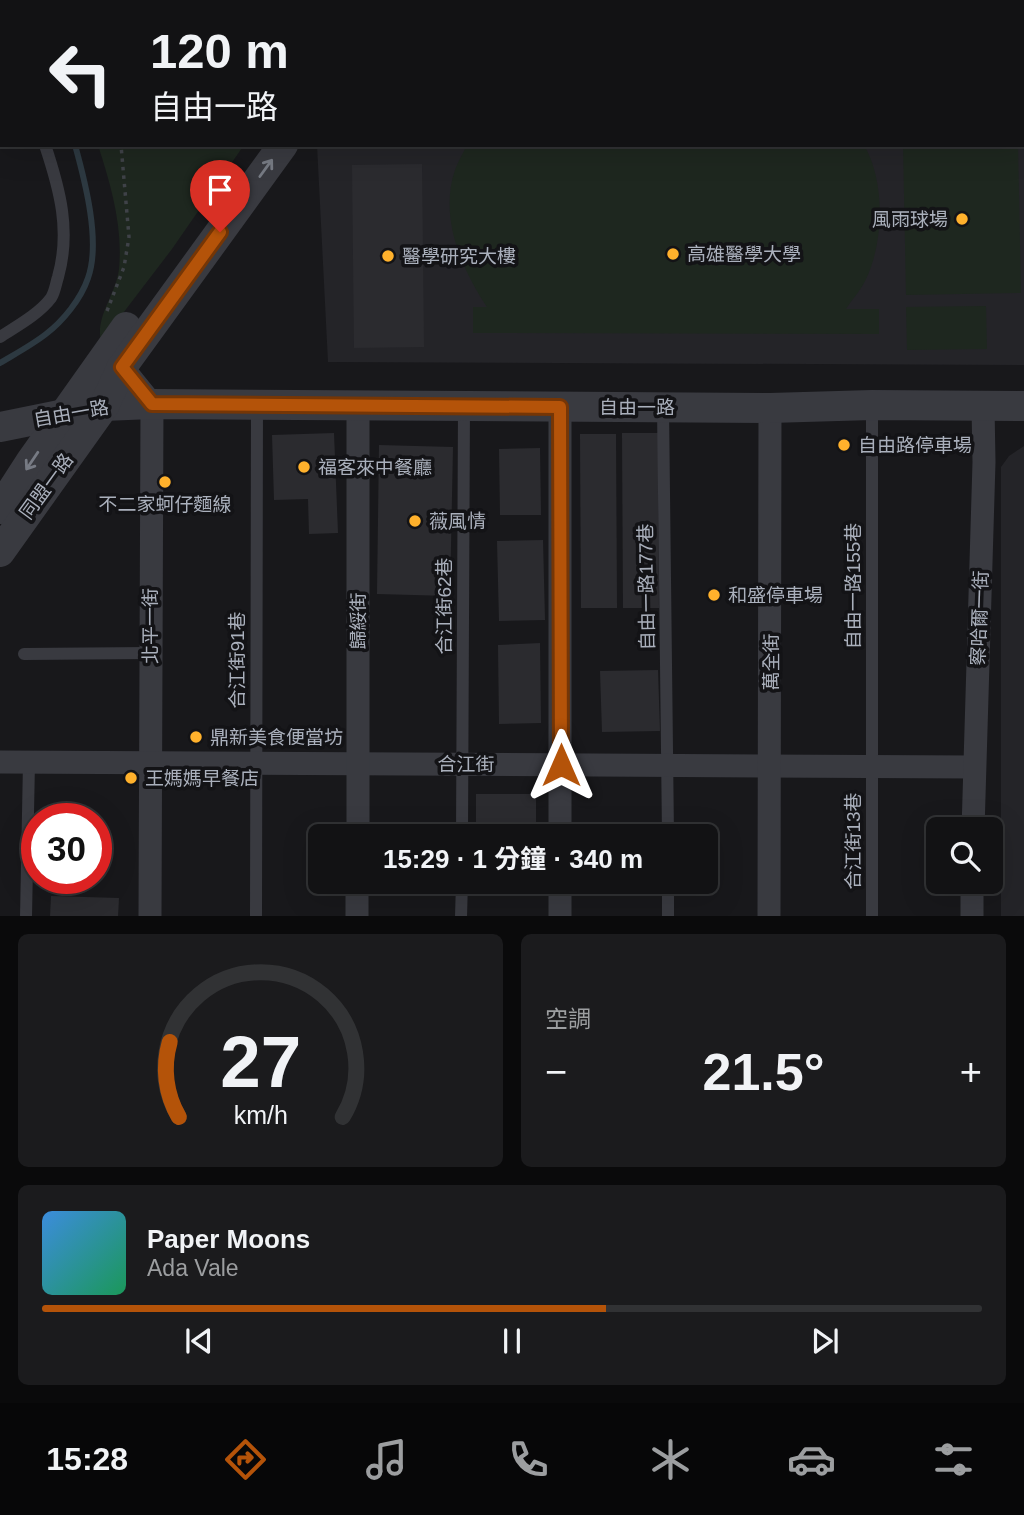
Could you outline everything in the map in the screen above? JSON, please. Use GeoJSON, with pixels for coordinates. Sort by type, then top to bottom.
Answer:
{"type":"FeatureCollection","features":[{"type":"Feature","properties":{"kind":"street","name":"同盟一路"},"geometry":{"type":"LineString","coordinates":[[0,552],[104,406],[114,361],[257,147]]}},
{"type":"Feature","properties":{"kind":"street","name":"同盟一路"},"geometry":{"type":"LineString","coordinates":[[0,509],[65,413],[114,361],[281,147]]}},
{"type":"Feature","properties":{"kind":"street"},"geometry":{"type":"LineString","coordinates":[[114,361],[152,404]]}},
{"type":"Feature","properties":{"kind":"street","name":"自由一路"},"geometry":{"type":"LineString","coordinates":[[0,426],[104,406],[152,404],[770,408],[872,405],[1024,406]]}},
{"type":"Feature","properties":{"kind":"street","name":"北平一街"},"geometry":{"type":"LineString","coordinates":[[150,916],[152,404]]}},
{"type":"Feature","properties":{"kind":"street","name":"歸綏街"},"geometry":{"type":"LineString","coordinates":[[358,405],[358,824]]}},
{"type":"Feature","properties":{"kind":"street","name":"察哈爾一街"},"geometry":{"type":"LineString","coordinates":[[973,817],[984,462],[983,406]]}},
{"type":"Feature","properties":{"kind":"street"},"geometry":{"type":"LineString","coordinates":[[560,407],[561,824]]}},
{"type":"Feature","properties":{"kind":"street","name":"萬全街"},"geometry":{"type":"LineString","coordinates":[[769,916],[770,408]]}},
{"type":"Feature","properties":{"kind":"street","name":"合江街"},"geometry":{"type":"LineString","coordinates":[[0,762],[974,767]]}},
{"type":"Feature","properties":{"kind":"street"},"geometry":{"type":"LineString","coordinates":[[357,894],[357,916]]}},
{"type":"Feature","properties":{"kind":"street"},"geometry":{"type":"LineString","coordinates":[[560,894],[560,916]]}},
{"type":"Feature","properties":{"kind":"street"},"geometry":{"type":"LineString","coordinates":[[972,894],[972,916]]}},
{"type":"Feature","properties":{"kind":"lane"},"geometry":{"type":"LineString","coordinates":[[0,337],[31,317],[53,296],[60,271],[65,244],[64,215],[60,188],[47,147]]}},
{"type":"Feature","properties":{"kind":"lane","name":"合江街91巷"},"geometry":{"type":"LineString","coordinates":[[256,916],[257,404]]}},
{"type":"Feature","properties":{"kind":"lane","name":"自由一路155巷"},"geometry":{"type":"LineString","coordinates":[[872,405],[873,766]]}},
{"type":"Feature","properties":{"kind":"lane","name":"合江街62巷"},"geometry":{"type":"LineString","coordinates":[[462,824],[464,406]]}},
{"type":"Feature","properties":{"kind":"lane","name":"自由一路177巷"},"geometry":{"type":"LineString","coordinates":[[663,407],[668,824]]}},
{"type":"Feature","properties":{"kind":"lane"},"geometry":{"type":"LineString","coordinates":[[24,654],[150,653]]}},
{"type":"Feature","properties":{"kind":"lane"},"geometry":{"type":"LineString","coordinates":[[26,916],[29,762]]}},
{"type":"Feature","properties":{"kind":"lane","name":"合江街13巷"},"geometry":{"type":"LineString","coordinates":[[872,916],[873,766]]}},
{"type":"Feature","properties":{"kind":"lane"},"geometry":{"type":"LineString","coordinates":[[461,916],[462,894]]}},
{"type":"Feature","properties":{"kind":"lane"},"geometry":{"type":"LineString","coordinates":[[668,894],[668,916]]}},
{"type":"Feature","properties":{"kind":"path"},"geometry":{"type":"LineString","coordinates":[[106,315],[124,267],[129,237],[121,147]]}},
{"type":"Feature","properties":{"kind":"shaded area"},"geometry":{"type":"Polygon","coordinates":[[[99,147],[243,147],[172,249],[101,342],[101,323],[117,279],[120,253],[115,206],[99,147]]]}},
{"type":"Feature","properties":{"kind":"shaded area","name":"高雄醫學大學"},"geometry":{"type":"Polygon","coordinates":[[[317,147],[1024,147],[1024,365],[328,362],[317,147]]]}},
{"type":"Feature","properties":{"kind":"shaded area"},"geometry":{"type":"Polygon","coordinates":[[[466,147],[865,147],[876,175],[879,228],[873,262],[867,277],[846,309],[879,309],[879,334],[473,333],[473,307],[487,307],[469,276],[455,242],[450,206],[455,170],[466,147]]]}},
{"type":"Feature","properties":{"kind":"shaded area","name":"風雨球場"},"geometry":{"type":"Polygon","coordinates":[[[903,147],[1018,147],[1021,293],[906,295],[903,147]]]}},
{"type":"Feature","properties":{"kind":"shaded area"},"geometry":{"type":"Polygon","coordinates":[[[986,306],[987,349],[907,350],[906,307],[986,306]]]}},
{"type":"Feature","properties":{"kind":"shaded area"},"geometry":{"type":"Polygon","coordinates":[[[1024,446],[1024,916],[1001,916],[1001,467],[1009,456],[1024,446]]]}},
{"type":"Feature","properties":{"kind":"building","name":"醫學研究大樓"},"geometry":{"type":"Polygon","coordinates":[[[422,164],[424,347],[354,348],[352,165],[422,164]]]}},
{"type":"Feature","properties":{"kind":"building","name":"福客來中餐廳"},"geometry":{"type":"Polygon","coordinates":[[[334,433],[338,533],[309,534],[308,499],[274,500],[272,435],[334,433]]]}},
{"type":"Feature","properties":{"kind":"building"},"geometry":{"type":"Polygon","coordinates":[[[622,433],[658,433],[659,608],[623,608],[622,433]]]}},
{"type":"Feature","properties":{"kind":"building"},"geometry":{"type":"Polygon","coordinates":[[[580,434],[616,434],[617,608],[581,608],[580,434]]]}},
{"type":"Feature","properties":{"kind":"building","name":"薇風情"},"geometry":{"type":"Polygon","coordinates":[[[379,445],[453,447],[450,596],[377,594],[379,445]]]}},
{"type":"Feature","properties":{"kind":"building"},"geometry":{"type":"Polygon","coordinates":[[[540,448],[541,515],[500,515],[499,449],[540,448]]]}},
{"type":"Feature","properties":{"kind":"building"},"geometry":{"type":"Polygon","coordinates":[[[543,540],[545,620],[499,621],[497,541],[543,540]]]}},
{"type":"Feature","properties":{"kind":"building"},"geometry":{"type":"Polygon","coordinates":[[[540,643],[541,723],[499,724],[498,645],[540,643]]]}},
{"type":"Feature","properties":{"kind":"building"},"geometry":{"type":"Polygon","coordinates":[[[658,670],[660,731],[602,732],[600,671],[658,670]]]}},
{"type":"Feature","properties":{"kind":"building"},"geometry":{"type":"Polygon","coordinates":[[[476,794],[536,794],[536,824],[476,824],[476,794]]]}},
{"type":"Feature","properties":{"kind":"building"},"geometry":{"type":"Polygon","coordinates":[[[51,896],[119,898],[118,916],[50,916],[51,896]]]}},
{"type":"Feature","properties":{"kind":"waterway"},"geometry":{"type":"LineString","coordinates":[[0,363],[35,342],[59,323],[76,302],[88,278],[92,263],[92,230],[87,193],[76,147]]}},
{"type":"Feature","properties":{"kind":"place","name":"風雨球場"},"geometry":{"type":"Point","coordinates":[962,219]}},
{"type":"Feature","properties":{"kind":"place","name":"高雄醫學大學"},"geometry":{"type":"Point","coordinates":[673,254]}},
{"type":"Feature","properties":{"kind":"place","name":"醫學研究大樓"},"geometry":{"type":"Point","coordinates":[388,256]}},
{"type":"Feature","properties":{"kind":"place","name":"自由路停車場"},"geometry":{"type":"Point","coordinates":[844,445]}},
{"type":"Feature","properties":{"kind":"place","name":"福客來中餐廳"},"geometry":{"type":"Point","coordinates":[304,467]}},
{"type":"Feature","properties":{"kind":"place","name":"不二家蚵仔麵線"},"geometry":{"type":"Point","coordinates":[165,482]}},
{"type":"Feature","properties":{"kind":"place","name":"薇風情"},"geometry":{"type":"Point","coordinates":[415,521]}},
{"type":"Feature","properties":{"kind":"place","name":"和盛停車場"},"geometry":{"type":"Point","coordinates":[714,595]}},
{"type":"Feature","properties":{"kind":"place","name":"鼎新美食便當坊"},"geometry":{"type":"Point","coordinates":[196,737]}},
{"type":"Feature","properties":{"kind":"place","name":"王媽媽早餐店"},"geometry":{"type":"Point","coordinates":[131,778]}},
{"type":"Feature","properties":{"kind":"route"},"geometry":{"type":"LineString","coordinates":[[220,232],[122,367],[152,404],[560,407],[561,765]]}}]}
